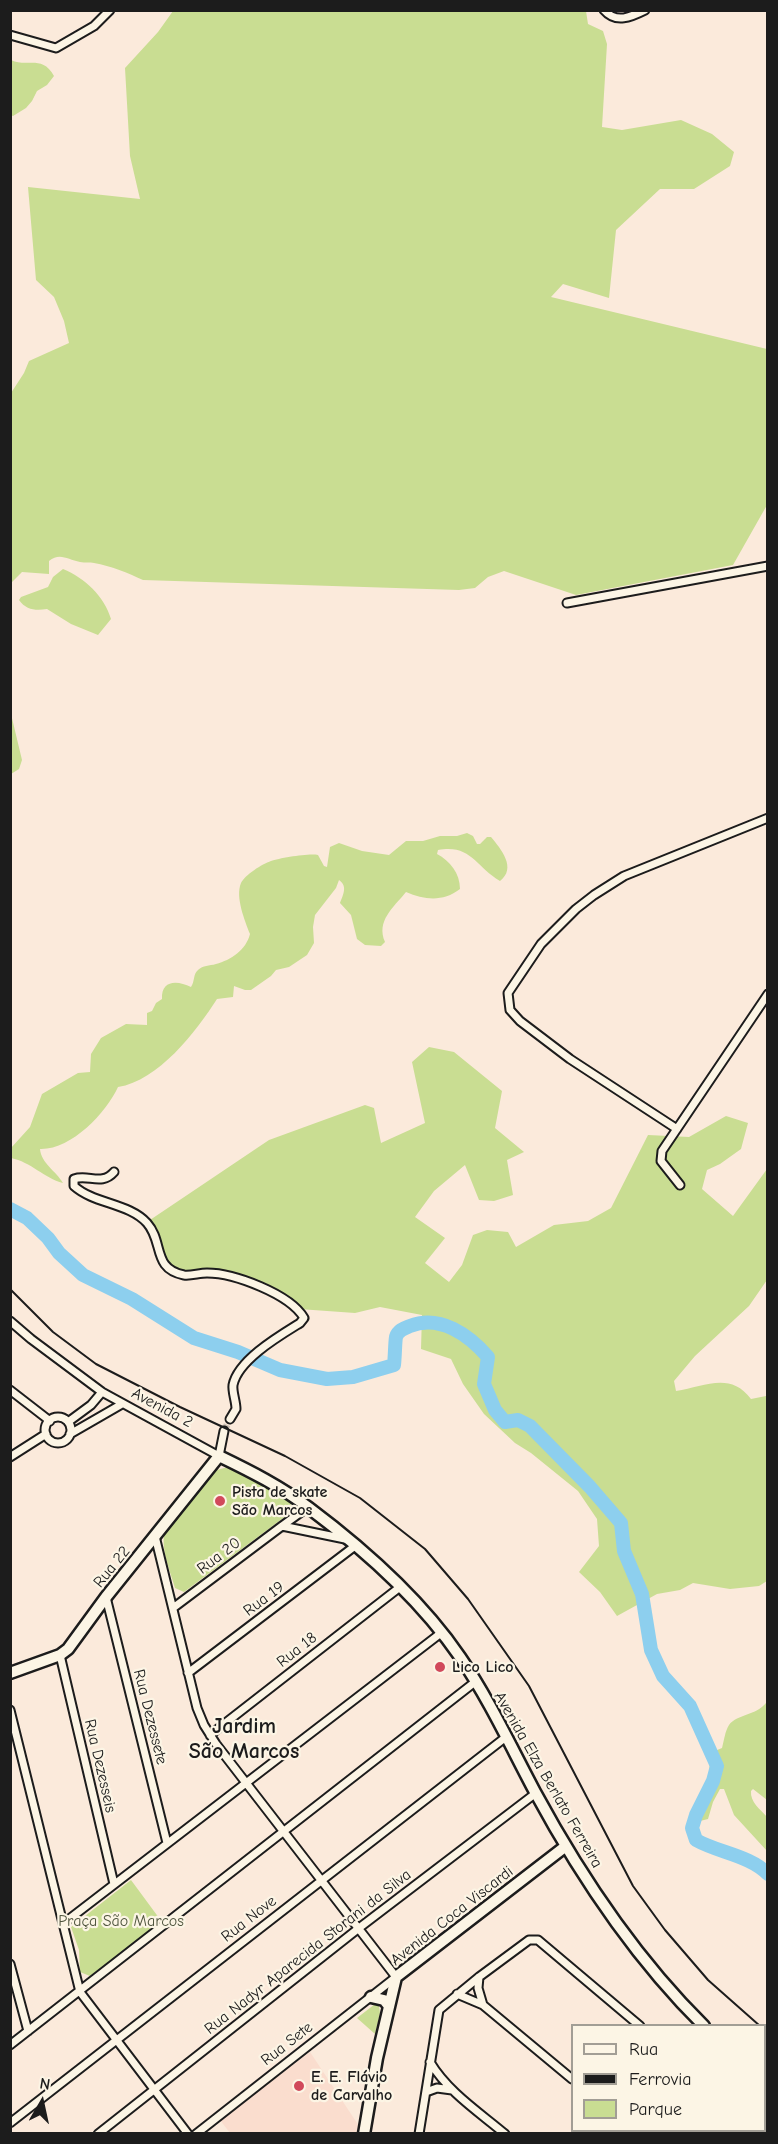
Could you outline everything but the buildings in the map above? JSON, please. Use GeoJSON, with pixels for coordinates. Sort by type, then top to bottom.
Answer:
{"type":"FeatureCollection","features":[{"type":"Feature","properties":{"kind":"street"},"geometry":{"type":"LineString","coordinates":[[10,35],[56,48],[94,26],[110,10]]}},
{"type":"Feature","properties":{"kind":"street"},"geometry":{"type":"LineString","coordinates":[[604,10],[615,18],[623,19],[645,10]]}},
{"type":"Feature","properties":{"kind":"street"},"geometry":{"type":"LineString","coordinates":[[567,603],[768,566]]}},
{"type":"Feature","properties":{"kind":"street"},"geometry":{"type":"LineString","coordinates":[[677,1129],[570,1059],[520,1021],[510,1010],[508,993],[541,944],[576,909],[594,895],[624,876],[768,818]]}},
{"type":"Feature","properties":{"kind":"street"},"geometry":{"type":"LineString","coordinates":[[680,1185],[661,1161],[660,1156],[768,994]]}},
{"type":"Feature","properties":{"kind":"street"},"geometry":{"type":"LineString","coordinates":[[114,1172],[110,1178],[102,1180],[81,1177],[74,1179],[74,1185],[82,1193],[135,1214],[147,1222],[156,1238],[159,1255],[168,1269],[185,1275],[208,1273],[250,1283],[280,1296],[299,1309],[304,1318],[300,1323],[261,1348],[237,1376],[233,1387],[236,1409],[230,1419]]}},
{"type":"Feature","properties":{"kind":"street","name":"Avenida 2"},"geometry":{"type":"LineString","coordinates":[[10,1322],[102,1392],[251,1471],[308,1507]]}},
{"type":"Feature","properties":{"kind":"street"},"geometry":{"type":"LineString","coordinates":[[10,1390],[50,1421]]}},
{"type":"Feature","properties":{"kind":"street"},"geometry":{"type":"LineString","coordinates":[[68,1422],[91,1405],[102,1392]]}},
{"type":"Feature","properties":{"kind":"street"},"geometry":{"type":"LineString","coordinates":[[68,1422],[60,1418],[50,1421],[46,1434],[49,1439],[58,1443],[64,1442],[70,1434],[122,1404]]}},
{"type":"Feature","properties":{"kind":"street"},"geometry":{"type":"LineString","coordinates":[[68,1422],[70,1434]]}},
{"type":"Feature","properties":{"kind":"street"},"geometry":{"type":"LineString","coordinates":[[219,1456],[224,1431]]}},
{"type":"Feature","properties":{"kind":"street"},"geometry":{"type":"LineString","coordinates":[[10,1457],[46,1434]]}},
{"type":"Feature","properties":{"kind":"street","name":"Rua 22"},"geometry":{"type":"LineString","coordinates":[[10,1673],[60,1655],[68,1648],[219,1456]]}},
{"type":"Feature","properties":{"kind":"street","name":"Rua 20"},"geometry":{"type":"LineString","coordinates":[[173,1608],[308,1507]]}},
{"type":"Feature","properties":{"kind":"street","name":"Avenida Elza Berlato Ferreira"},"geometry":{"type":"LineString","coordinates":[[308,1507],[400,1587],[419,1606],[460,1657],[566,1846],[624,1935],[649,1968],[703,2024]]}},
{"type":"Feature","properties":{"kind":"street"},"geometry":{"type":"LineString","coordinates":[[282,1526],[351,1543]]}},
{"type":"Feature","properties":{"kind":"street"},"geometry":{"type":"LineString","coordinates":[[155,1536],[197,1708],[210,1735],[396,1977]]}},
{"type":"Feature","properties":{"kind":"street","name":"Rua 19"},"geometry":{"type":"LineString","coordinates":[[188,1673],[351,1543]]}},
{"type":"Feature","properties":{"kind":"street","name":"Rua 18"},"geometry":{"type":"LineString","coordinates":[[210,1735],[400,1587]]}},
{"type":"Feature","properties":{"kind":"street","name":"Rua Dezessete"},"geometry":{"type":"LineString","coordinates":[[106,1597],[167,1843]]}},
{"type":"Feature","properties":{"kind":"street"},"geometry":{"type":"LineString","coordinates":[[64,1923],[441,1633]]}},
{"type":"Feature","properties":{"kind":"street","name":"Rua Dezesseis"},"geometry":{"type":"LineString","coordinates":[[60,1655],[114,1884]]}},
{"type":"Feature","properties":{"kind":"street"},"geometry":{"type":"LineString","coordinates":[[10,2045],[475,1682]]}},
{"type":"Feature","properties":{"kind":"street"},"geometry":{"type":"LineString","coordinates":[[10,1710],[80,1992],[116,2042],[188,2133]]}},
{"type":"Feature","properties":{"kind":"street","name":"Rua Nove"},"geometry":{"type":"LineString","coordinates":[[10,2123],[506,1737]]}},
{"type":"Feature","properties":{"kind":"street"},"geometry":{"type":"LineString","coordinates":[[10,1748],[17,1742]]}},
{"type":"Feature","properties":{"kind":"street","name":"Rua Nadyr Aparecida Storani da Silva"},"geometry":{"type":"LineString","coordinates":[[98,2133],[536,1792]]}},
{"type":"Feature","properties":{"kind":"street","name":"Avenida Coca Viscardi"},"geometry":{"type":"LineString","coordinates":[[364,2133],[396,1977],[566,1846]]}},
{"type":"Feature","properties":{"kind":"street"},"geometry":{"type":"LineString","coordinates":[[419,2133],[439,2010],[478,1977],[529,1940],[534,1939],[639,2024]]}},
{"type":"Feature","properties":{"kind":"street"},"geometry":{"type":"LineString","coordinates":[[10,1964],[28,2031]]}},
{"type":"Feature","properties":{"kind":"street","name":"Rua Sete"},"geometry":{"type":"LineString","coordinates":[[196,2133],[396,1977]]}},
{"type":"Feature","properties":{"kind":"street"},"geometry":{"type":"LineString","coordinates":[[478,1977],[478,1988],[483,2005]]}},
{"type":"Feature","properties":{"kind":"street"},"geometry":{"type":"LineString","coordinates":[[457,1994],[483,2005],[571,2077]]}},
{"type":"Feature","properties":{"kind":"street"},"geometry":{"type":"LineString","coordinates":[[371,1997],[384,2000],[389,2006]]}},
{"type":"Feature","properties":{"kind":"street"},"geometry":{"type":"LineString","coordinates":[[430,2062],[437,2074],[452,2090],[505,2133]]}},
{"type":"Feature","properties":{"kind":"street"},"geometry":{"type":"LineString","coordinates":[[426,2092],[437,2088],[452,2090]]}},
{"type":"Feature","properties":{"kind":"shaded area","name":"E. E. Flávio de Carvalho"},"geometry":{"type":"Polygon","coordinates":[[[310,2052],[359,2126],[357,2133],[230,2133],[220,2120],[310,2052]]]}},
{"type":"Feature","properties":{"kind":"green space"},"geometry":{"type":"Polygon","coordinates":[[[173,11],[586,11],[588,24],[603,31],[607,44],[602,127],[622,130],[681,120],[712,134],[734,152],[730,166],[694,189],[660,189],[616,230],[609,298],[563,284],[551,297],[767,349],[767,505],[733,565],[576,595],[504,571],[488,577],[475,588],[459,590],[143,580],[107,566],[60,557],[49,561],[49,574],[22,572],[11,583],[11,393],[29,361],[69,343],[64,321],[54,297],[36,280],[28,187],[140,199],[130,156],[125,68],[158,32],[173,11]]]}},
{"type":"Feature","properties":{"kind":"green space"},"geometry":{"type":"Polygon","coordinates":[[[11,60],[39,63],[49,69],[54,76],[47,85],[37,91],[26,108],[13,116],[10,115],[11,60]]]}},
{"type":"Feature","properties":{"kind":"green space"},"geometry":{"type":"Polygon","coordinates":[[[63,569],[79,577],[99,595],[104,603],[111,619],[98,635],[71,624],[47,609],[28,608],[19,600],[21,597],[48,587],[53,577],[63,569]]]}},
{"type":"Feature","properties":{"kind":"green space"},"geometry":{"type":"Polygon","coordinates":[[[11,714],[22,760],[19,769],[11,774],[11,714]]]}},
{"type":"Feature","properties":{"kind":"green space"},"geometry":{"type":"Polygon","coordinates":[[[467,833],[473,836],[477,844],[491,837],[499,847],[507,865],[505,876],[500,881],[466,853],[449,849],[438,850],[437,854],[450,864],[456,873],[460,889],[440,898],[420,897],[406,892],[384,921],[385,942],[381,946],[365,945],[357,939],[351,915],[340,903],[344,888],[339,880],[336,888],[315,915],[314,943],[307,955],[289,967],[276,970],[251,990],[234,986],[233,997],[217,999],[187,1040],[161,1065],[133,1083],[118,1087],[105,1108],[75,1137],[52,1148],[40,1149],[46,1163],[63,1183],[11,1158],[11,1148],[30,1127],[42,1094],[78,1073],[90,1072],[91,1054],[101,1038],[126,1024],[147,1025],[147,1013],[152,1011],[156,1003],[162,999],[162,993],[167,985],[180,983],[191,987],[195,974],[200,968],[227,960],[245,945],[250,934],[241,909],[239,889],[243,880],[254,870],[271,861],[308,855],[318,855],[327,867],[330,847],[339,843],[362,851],[389,855],[406,841],[423,841],[440,836],[457,836],[467,833]]]}},
{"type":"Feature","properties":{"kind":"green space"},"geometry":{"type":"Polygon","coordinates":[[[429,1047],[454,1052],[502,1091],[495,1128],[524,1152],[507,1160],[513,1195],[494,1201],[479,1200],[465,1165],[434,1191],[415,1217],[445,1238],[425,1263],[449,1282],[462,1265],[473,1235],[487,1230],[508,1232],[516,1247],[554,1225],[588,1221],[611,1208],[648,1135],[689,1137],[726,1116],[748,1123],[741,1149],[707,1170],[702,1189],[733,1216],[767,1169],[767,1280],[749,1306],[695,1356],[674,1381],[676,1391],[706,1384],[725,1383],[743,1390],[751,1399],[766,1396],[767,1581],[759,1586],[730,1589],[693,1583],[680,1590],[657,1594],[617,1616],[600,1592],[579,1572],[599,1546],[597,1519],[578,1491],[515,1443],[484,1414],[463,1384],[451,1359],[421,1349],[422,1315],[380,1307],[355,1313],[299,1309],[251,1283],[208,1273],[185,1275],[168,1269],[147,1222],[269,1140],[365,1105],[374,1108],[381,1143],[425,1123],[412,1062],[429,1047]]]}},
{"type":"Feature","properties":{"kind":"green space"},"geometry":{"type":"Polygon","coordinates":[[[228,1467],[236,1469],[285,1497],[291,1502],[290,1513],[184,1592],[175,1588],[168,1567],[164,1545],[165,1530],[213,1471],[228,1467]]]}},
{"type":"Feature","properties":{"kind":"green space"},"geometry":{"type":"Polygon","coordinates":[[[766,1703],[767,1800],[753,1789],[751,1795],[767,1817],[767,1851],[734,1815],[724,1789],[720,1789],[713,1802],[708,1819],[700,1821],[699,1812],[709,1783],[710,1753],[722,1748],[726,1730],[732,1721],[757,1710],[766,1703]]]}},
{"type":"Feature","properties":{"kind":"green space","name":"Praça São Marcos"},"geometry":{"type":"Polygon","coordinates":[[[131,1880],[162,1922],[90,1976],[80,1972],[79,1950],[71,1927],[131,1880]]]}},
{"type":"Feature","properties":{"kind":"green space"},"geometry":{"type":"Polygon","coordinates":[[[375,2004],[379,2006],[380,2013],[375,2034],[357,2018],[375,2004]]]}},
{"type":"Feature","properties":{"kind":"waterway"},"geometry":{"type":"LineString","coordinates":[[10,1209],[27,1218],[83,1275],[132,1299],[194,1338],[238,1352],[280,1370],[327,1379],[353,1377],[394,1365],[397,1335],[400,1331],[421,1323],[443,1325],[472,1341],[488,1357],[484,1384],[495,1410],[505,1422],[518,1420],[530,1426],[590,1487],[621,1523],[624,1551],[642,1594],[651,1650],[663,1676],[690,1706],[717,1766],[713,1781],[692,1828],[696,1840],[752,1862],[768,1874]]}},
{"type":"Feature","properties":{"kind":"tunnel"},"geometry":{"type":"LineString","coordinates":[[224,1431],[230,1419]]}},
{"type":"Feature","properties":{"kind":"railway"},"geometry":{"type":"LineString","coordinates":[[10,1289],[53,1332],[96,1364],[180,1407],[285,1456],[360,1498],[425,1549],[468,1599],[529,1686],[633,1886],[665,1930],[708,1980],[758,2024]]}},
{"type":"Feature","properties":{"kind":"place","name":"Pista de skate São Marcos"},"geometry":{"type":"Point","coordinates":[220,1501]}},
{"type":"Feature","properties":{"kind":"place","name":"Lico Lico"},"geometry":{"type":"Point","coordinates":[440,1667]}},
{"type":"Feature","properties":{"kind":"place","name":"E. E. Flávio de Carvalho"},"geometry":{"type":"Point","coordinates":[299,2086]}},
{"type":"Feature","properties":{"kind":"district","name":"Jardim São Marcos"},"geometry":{"type":"Point","coordinates":[244,1740]}}]}
